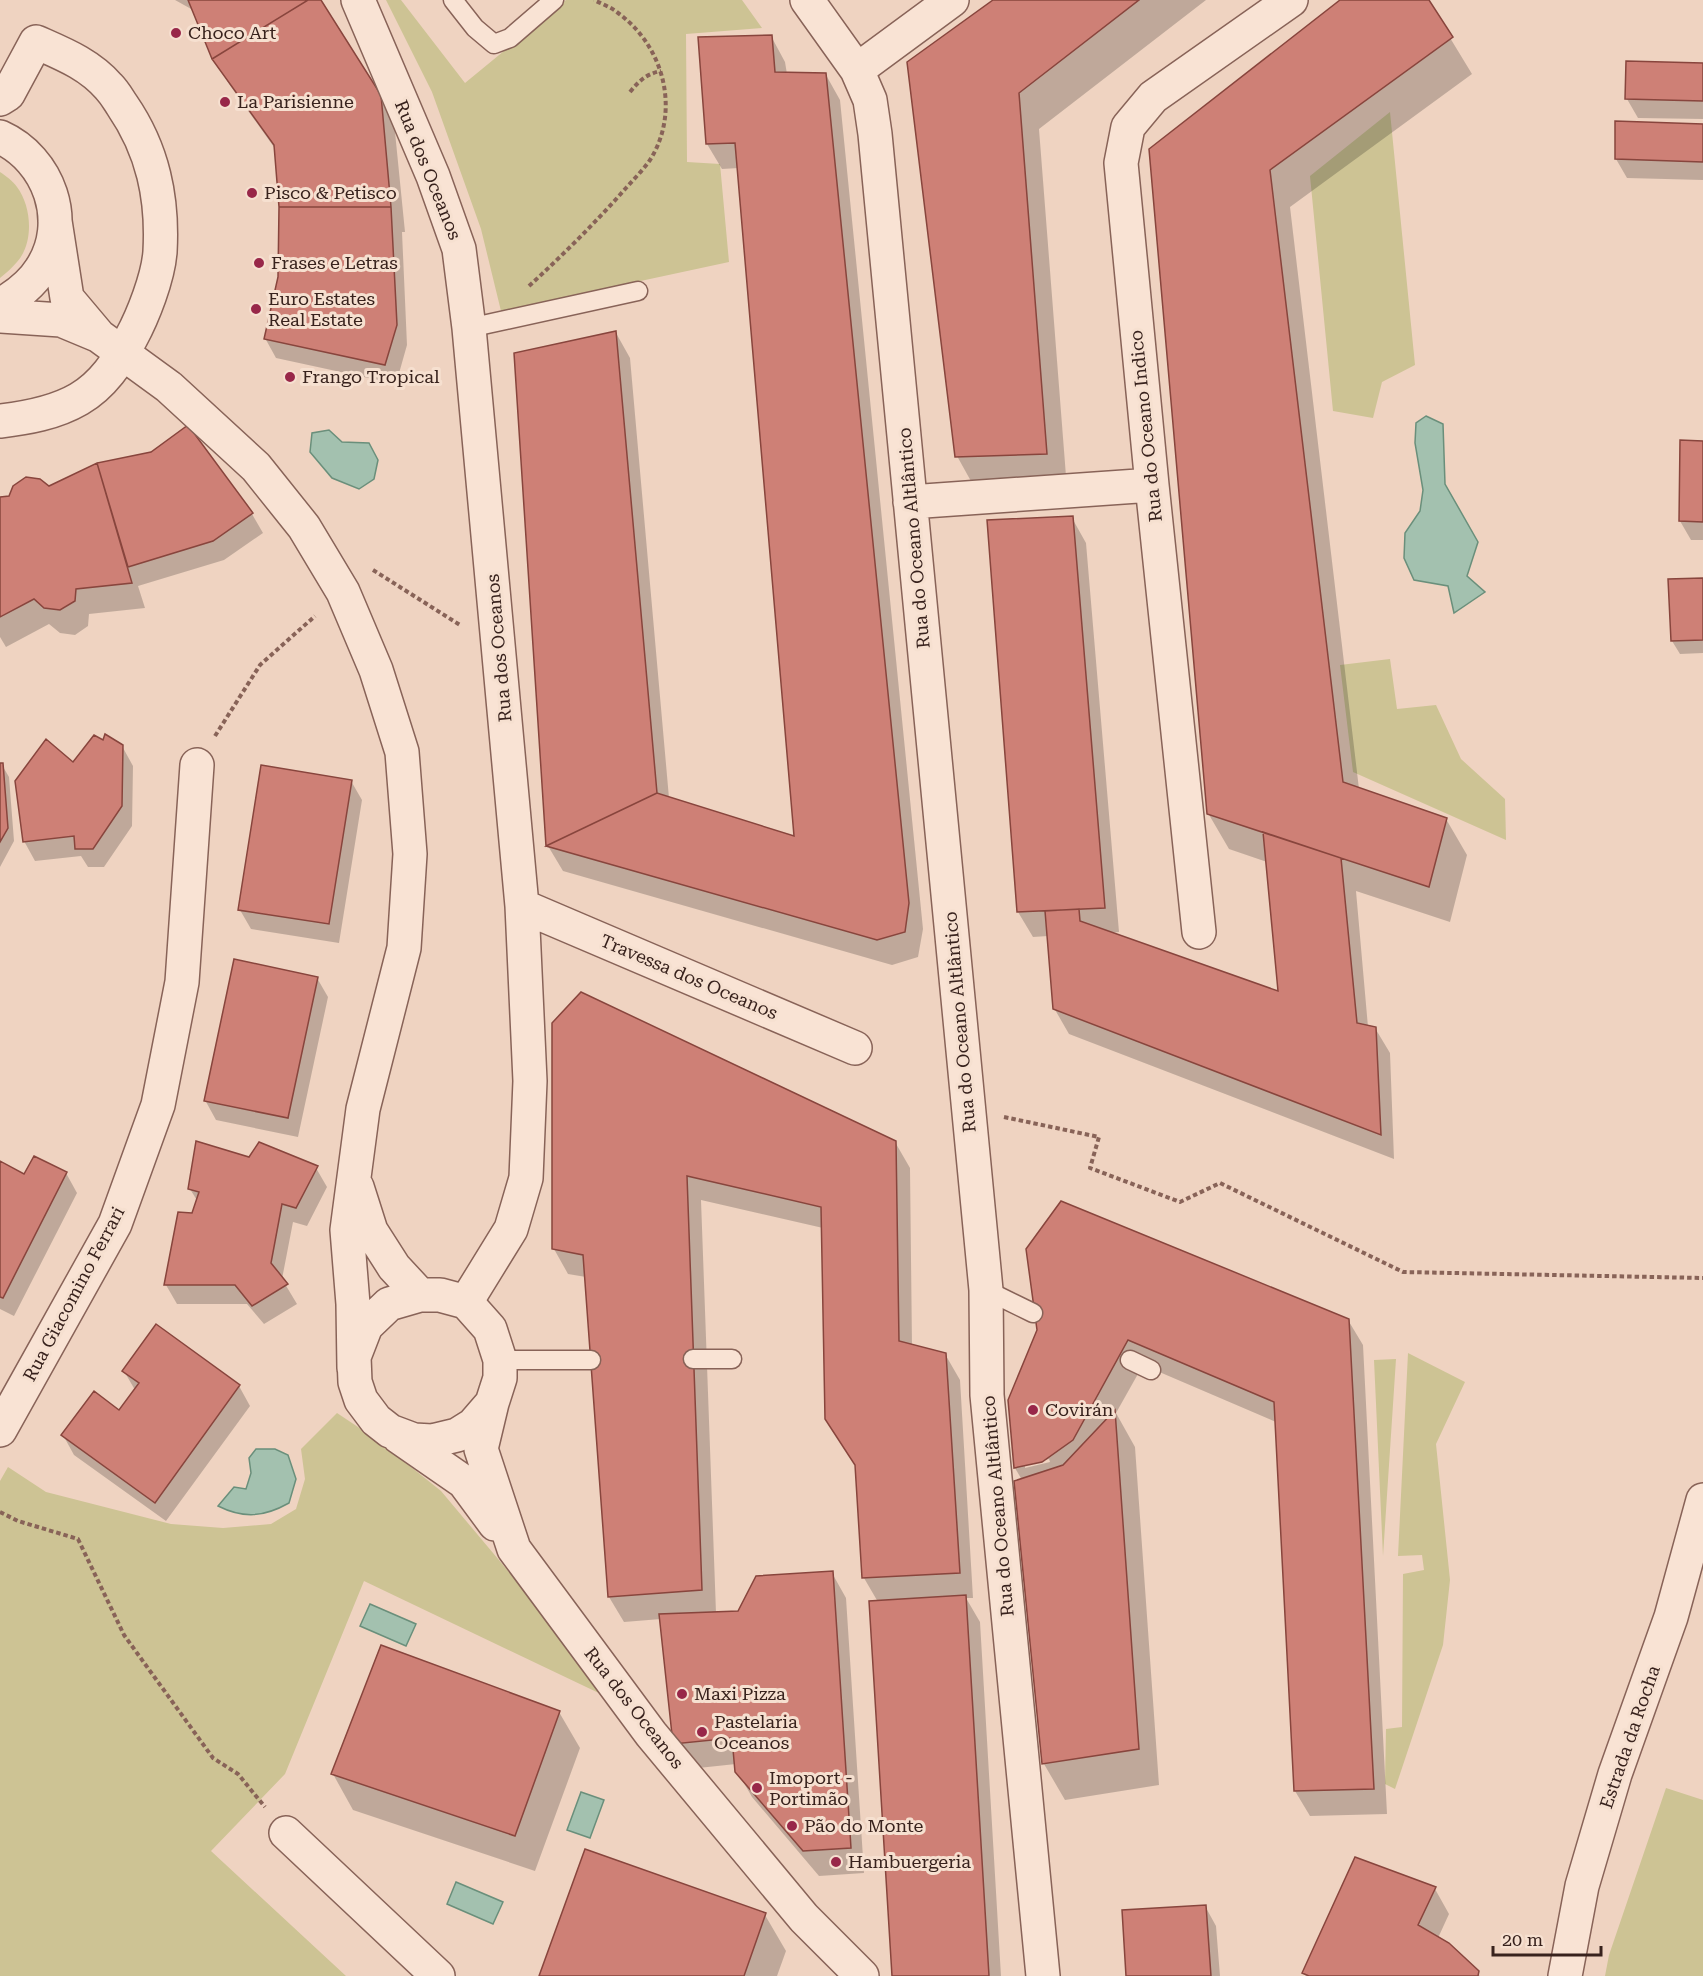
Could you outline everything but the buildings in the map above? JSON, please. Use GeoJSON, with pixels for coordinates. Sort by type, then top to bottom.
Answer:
{"type":"FeatureCollection","features":[{"type":"Feature","properties":{"kind":"street","name":"Rua dos Oceanos"},"geometry":{"type":"LineString","coordinates":[[358,0],[433,176],[459,249],[469,328],[522,906],[530,1082],[526,1178],[511,1229],[466,1302]]}},
{"type":"Feature","properties":{"kind":"street","name":"Rua do Oceano Altlântico"},"geometry":{"type":"LineString","coordinates":[[807,0],[857,70],[870,100],[875,134],[986,1290],[987,1395],[1043,1976]]}},
{"type":"Feature","properties":{"kind":"street"},"geometry":{"type":"LineString","coordinates":[[857,70],[952,0]]}},
{"type":"Feature","properties":{"kind":"street","name":"Rua do Oceano Indico"},"geometry":{"type":"LineString","coordinates":[[1198,932],[1121,163],[1128,128],[1153,97],[1291,0]]}},
{"type":"Feature","properties":{"kind":"street"},"geometry":{"type":"LineString","coordinates":[[0,99],[8,94],[36,42],[80,61],[110,87],[135,124],[154,168],[160,210],[160,254],[144,314],[111,344],[106,378],[78,399],[36,416],[0,422]]}},
{"type":"Feature","properties":{"kind":"street"},"geometry":{"type":"LineString","coordinates":[[0,137],[19,147],[33,160],[44,177],[51,194],[67,298],[111,344],[169,387],[256,467],[304,527],[335,579],[376,670],[402,752],[410,854],[404,948],[363,1109],[347,1230],[353,1304],[355,1382],[361,1400],[376,1420],[464,1482],[514,1549]]}},
{"type":"Feature","properties":{"kind":"street"},"geometry":{"type":"LineString","coordinates":[[0,305],[23,290],[42,269],[50,251],[55,221]]}},
{"type":"Feature","properties":{"kind":"street"},"geometry":{"type":"LineString","coordinates":[[0,316],[61,320],[111,344]]}},
{"type":"Feature","properties":{"kind":"street"},"geometry":{"type":"LineString","coordinates":[[910,502],[1152,485]]}},
{"type":"Feature","properties":{"kind":"street","name":"Rua Giacomino Ferrari"},"geometry":{"type":"LineString","coordinates":[[0,1430],[115,1224],[159,1105],[182,982],[197,765]]}},
{"type":"Feature","properties":{"kind":"street","name":"Travessa dos Oceanos"},"geometry":{"type":"LineString","coordinates":[[522,906],[855,1048]]}},
{"type":"Feature","properties":{"kind":"street"},"geometry":{"type":"LineString","coordinates":[[355,1180],[371,1231],[394,1268],[420,1294]]}},
{"type":"Feature","properties":{"kind":"street"},"geometry":{"type":"LineString","coordinates":[[354,1368],[354,1357],[366,1326],[389,1304],[420,1294],[440,1295],[466,1302],[490,1329],[500,1360],[500,1378],[492,1403],[473,1425],[457,1435],[432,1441],[414,1440],[390,1431]]}},
{"type":"Feature","properties":{"kind":"street","name":"Rua dos Oceanos"},"geometry":{"type":"LineString","coordinates":[[492,1403],[481,1449],[514,1549],[651,1734],[804,1917],[862,1976]]}},
{"type":"Feature","properties":{"kind":"street","name":"Estrada da Rocha"},"geometry":{"type":"LineString","coordinates":[[1565,1976],[1582,1886],[1615,1774],[1671,1617],[1703,1500]]}},
{"type":"Feature","properties":{"kind":"street"},"geometry":{"type":"LineString","coordinates":[[286,1833],[438,1976]]}},
{"type":"Feature","properties":{"kind":"lane"},"geometry":{"type":"LineString","coordinates":[[453,0],[475,28],[494,44],[510,38],[554,0]]}},
{"type":"Feature","properties":{"kind":"lane"},"geometry":{"type":"LineString","coordinates":[[469,328],[638,291]]}},
{"type":"Feature","properties":{"kind":"lane"},"geometry":{"type":"LineString","coordinates":[[986,1290],[1033,1313]]}},
{"type":"Feature","properties":{"kind":"lane"},"geometry":{"type":"LineString","coordinates":[[693,1359],[732,1359]]}},
{"type":"Feature","properties":{"kind":"lane"},"geometry":{"type":"LineString","coordinates":[[500,1360],[591,1360]]}},
{"type":"Feature","properties":{"kind":"lane"},"geometry":{"type":"LineString","coordinates":[[1130,1360],[1151,1370]]}},
{"type":"Feature","properties":{"kind":"path"},"geometry":{"type":"LineString","coordinates":[[525,290],[605,212],[650,159],[664,128],[666,88],[658,60],[641,36],[618,12],[594,0]]}},
{"type":"Feature","properties":{"kind":"path"},"geometry":{"type":"LineString","coordinates":[[630,92],[639,81],[651,73],[661,72]]}},
{"type":"Feature","properties":{"kind":"path"},"geometry":{"type":"LineString","coordinates":[[197,765],[260,665],[335,579],[368,567],[499,649]]}},
{"type":"Feature","properties":{"kind":"path"},"geometry":{"type":"LineString","coordinates":[[968,1109],[1099,1137],[1090,1168],[1180,1202],[1220,1183],[1403,1272],[1703,1278]]}},
{"type":"Feature","properties":{"kind":"path"},"geometry":{"type":"LineString","coordinates":[[0,1512],[18,1521],[78,1539],[124,1635],[213,1758],[238,1774],[286,1833]]}},
{"type":"Feature","properties":{"kind":"shaded area"},"geometry":{"type":"Polygon","coordinates":[[[386,0],[401,0],[465,83],[566,0],[742,0],[762,28],[686,34],[687,162],[720,164],[729,262],[501,311],[481,229],[432,92],[386,0]]]}},
{"type":"Feature","properties":{"kind":"shaded area"},"geometry":{"type":"Polygon","coordinates":[[[1390,112],[1415,365],[1382,382],[1373,418],[1333,411],[1310,176],[1390,112]]]}},
{"type":"Feature","properties":{"kind":"shaded area"},"geometry":{"type":"Polygon","coordinates":[[[0,172],[14,183],[22,195],[26,204],[29,225],[22,254],[0,278],[0,172]]]}},
{"type":"Feature","properties":{"kind":"shaded area"},"geometry":{"type":"Polygon","coordinates":[[[1426,416],[1443,424],[1445,484],[1478,542],[1467,576],[1485,592],[1454,613],[1448,586],[1414,580],[1404,558],[1405,533],[1420,511],[1423,490],[1415,443],[1416,423],[1426,416]]]}},
{"type":"Feature","properties":{"kind":"shaded area"},"geometry":{"type":"Polygon","coordinates":[[[329,430],[342,442],[369,443],[378,460],[374,479],[359,489],[332,478],[310,452],[312,433],[329,430]]]}},
{"type":"Feature","properties":{"kind":"shaded area"},"geometry":{"type":"Polygon","coordinates":[[[1390,659],[1397,709],[1436,705],[1461,759],[1505,799],[1506,840],[1353,772],[1340,665],[1390,659]]]}},
{"type":"Feature","properties":{"kind":"shaded area"},"geometry":{"type":"Polygon","coordinates":[[[1408,1353],[1465,1382],[1436,1444],[1450,1580],[1443,1645],[1395,1789],[1385,1784],[1386,1729],[1402,1727],[1403,1574],[1424,1570],[1422,1555],[1398,1556],[1408,1353]]]}},
{"type":"Feature","properties":{"kind":"shaded area"},"geometry":{"type":"Polygon","coordinates":[[[1396,1359],[1383,1556],[1374,1360],[1396,1359]]]}},
{"type":"Feature","properties":{"kind":"shaded area"},"geometry":{"type":"Polygon","coordinates":[[[337,1413],[376,1439],[441,1491],[519,1584],[603,1695],[364,1581],[285,1774],[211,1851],[346,1976],[0,1976],[0,1481],[8,1467],[46,1492],[171,1524],[223,1528],[271,1524],[296,1509],[305,1479],[301,1449],[337,1413]]]}},
{"type":"Feature","properties":{"kind":"shaded area"},"geometry":{"type":"Polygon","coordinates":[[[256,1449],[275,1449],[288,1455],[296,1479],[289,1503],[280,1508],[254,1515],[237,1513],[218,1506],[234,1487],[246,1489],[251,1473],[249,1458],[256,1449]]]}},
{"type":"Feature","properties":{"kind":"shaded area"},"geometry":{"type":"Polygon","coordinates":[[[370,1604],[416,1624],[406,1646],[360,1626],[370,1604]]]}},
{"type":"Feature","properties":{"kind":"shaded area"},"geometry":{"type":"Polygon","coordinates":[[[1666,1788],[1703,1800],[1703,1976],[1605,1976],[1609,1955],[1666,1788]]]}},
{"type":"Feature","properties":{"kind":"shaded area"},"geometry":{"type":"Polygon","coordinates":[[[581,1792],[604,1800],[590,1838],[567,1830],[581,1792]]]}},
{"type":"Feature","properties":{"kind":"shaded area"},"geometry":{"type":"Polygon","coordinates":[[[456,1882],[503,1902],[493,1924],[447,1904],[456,1882]]]}},
{"type":"Feature","properties":{"kind":"place","name":"Choco Art"},"geometry":{"type":"Point","coordinates":[176,33]}},
{"type":"Feature","properties":{"kind":"place","name":"La Parisienne"},"geometry":{"type":"Point","coordinates":[225,102]}},
{"type":"Feature","properties":{"kind":"place","name":"Pisco & Petisco"},"geometry":{"type":"Point","coordinates":[252,193]}},
{"type":"Feature","properties":{"kind":"place","name":"Frases e Letras"},"geometry":{"type":"Point","coordinates":[259,263]}},
{"type":"Feature","properties":{"kind":"place","name":"Euro Estates Real Estate"},"geometry":{"type":"Point","coordinates":[256,309]}},
{"type":"Feature","properties":{"kind":"place","name":"Frango Tropical"},"geometry":{"type":"Point","coordinates":[290,377]}},
{"type":"Feature","properties":{"kind":"place","name":"Covirán"},"geometry":{"type":"Point","coordinates":[1033,1410]}},
{"type":"Feature","properties":{"kind":"place","name":"Maxi Pizza"},"geometry":{"type":"Point","coordinates":[682,1694]}},
{"type":"Feature","properties":{"kind":"place","name":"Pastelaria Oceanos"},"geometry":{"type":"Point","coordinates":[702,1732]}},
{"type":"Feature","properties":{"kind":"place","name":"Imoport - Portimão"},"geometry":{"type":"Point","coordinates":[757,1788]}},
{"type":"Feature","properties":{"kind":"place","name":"Pão do Monte"},"geometry":{"type":"Point","coordinates":[792,1826]}},
{"type":"Feature","properties":{"kind":"place","name":"Hambuergeria"},"geometry":{"type":"Point","coordinates":[836,1862]}}]}
